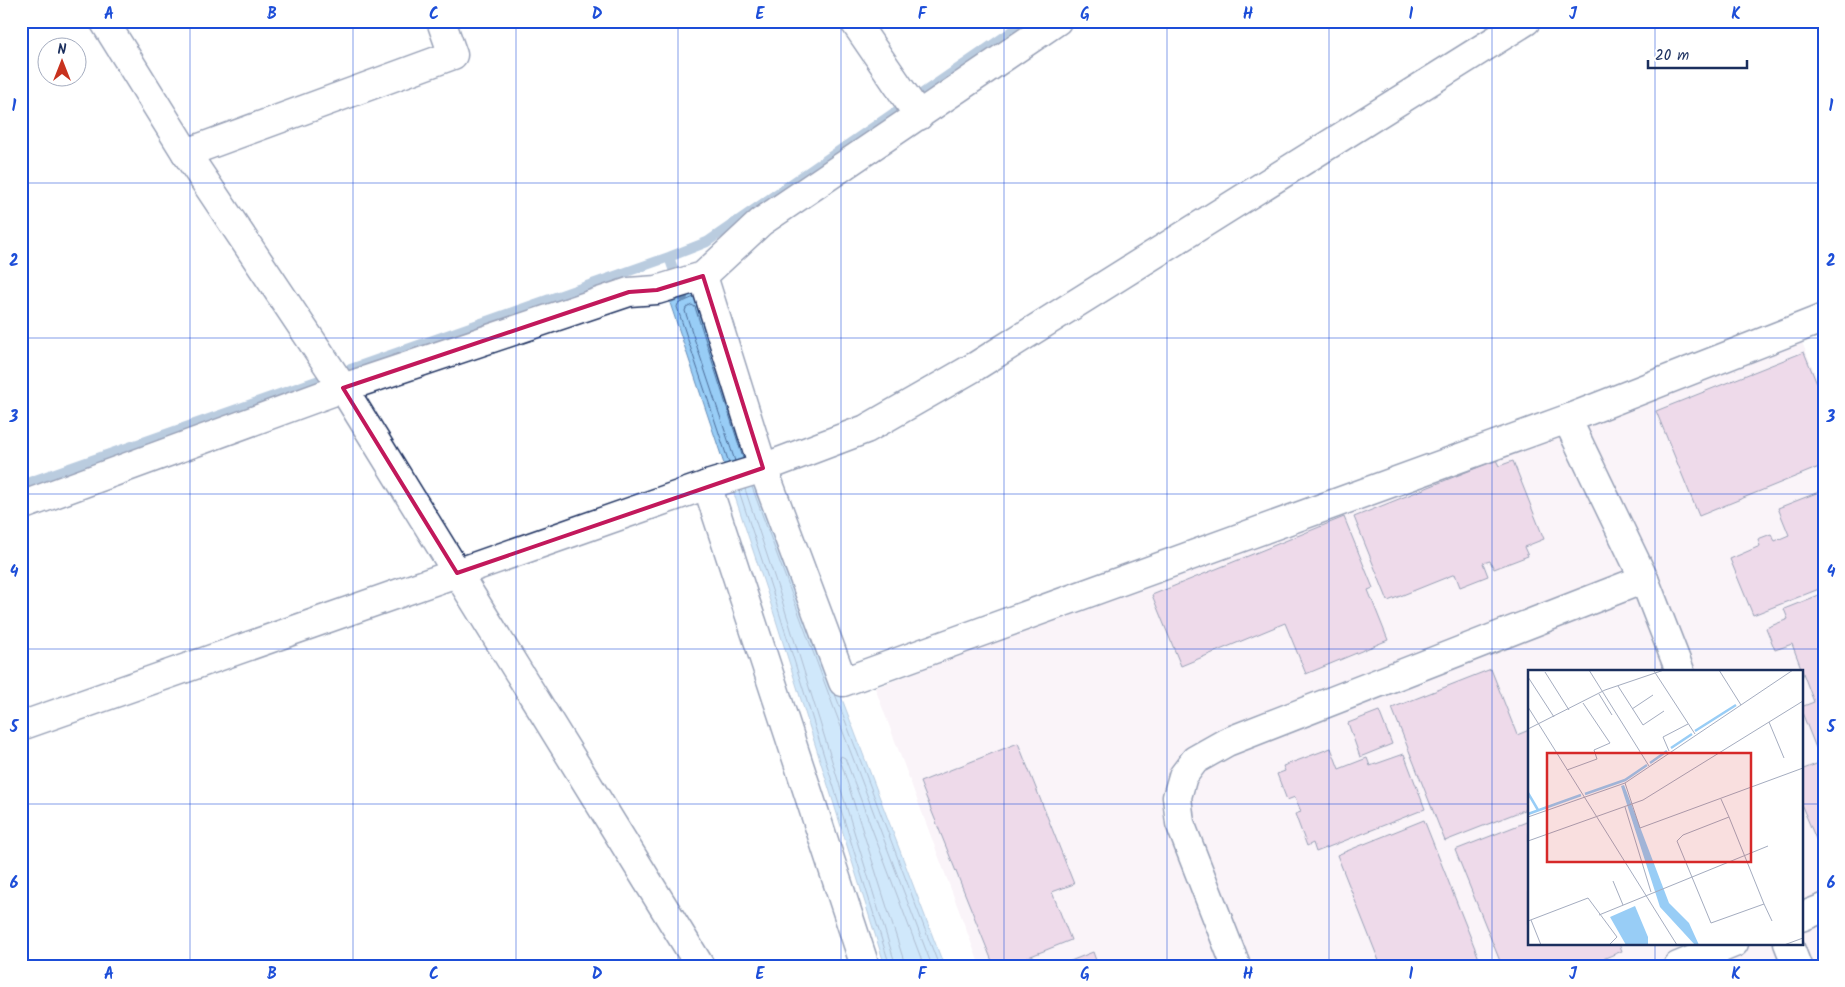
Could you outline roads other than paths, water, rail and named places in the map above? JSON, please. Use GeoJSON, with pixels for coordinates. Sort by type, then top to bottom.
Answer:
{"type":"FeatureCollection","features":[{"type":"Feature","properties":{"kind":"street"},"geometry":{"type":"LineString","coordinates":[[104,21],[186,153],[343,388],[700,966]]}},
{"type":"Feature","properties":{"kind":"street"},"geometry":{"type":"LineString","coordinates":[[186,153],[453,55],[441,21]]}},
{"type":"Feature","properties":{"kind":"street"},"geometry":{"type":"LineString","coordinates":[[854,21],[919,116]]}},
{"type":"Feature","properties":{"kind":"street"},"geometry":{"type":"LineString","coordinates":[[21,506],[343,388],[629,292],[657,290],[704,276],[761,222],[1057,21]]}},
{"type":"Feature","properties":{"kind":"street"},"geometry":{"type":"LineString","coordinates":[[21,726],[712,484],[763,468],[866,429],[976,366],[1526,21]]}},
{"type":"Feature","properties":{"kind":"street"},"geometry":{"type":"LineString","coordinates":[[704,276],[763,468],[843,682],[1568,419],[1824,318]]}},
{"type":"Feature","properties":{"kind":"street"},"geometry":{"type":"LineString","coordinates":[[1568,419],[1644,579],[1680,670]]}},
{"type":"Feature","properties":{"kind":"street"},"geometry":{"type":"LineString","coordinates":[[712,484],[865,966]]}},
{"type":"Feature","properties":{"kind":"street"},"geometry":{"type":"LineString","coordinates":[[1236,966],[1180,823],[1177,797],[1183,776],[1196,760],[1227,742],[1644,579]]}},
{"type":"Feature","properties":{"kind":"street"},"geometry":{"type":"LineString","coordinates":[[1802,917],[1824,908]]}},
{"type":"Feature","properties":{"kind":"street"},"geometry":{"type":"LineString","coordinates":[[1678,966],[1732,944]]}},
{"type":"Feature","properties":{"kind":"street"},"geometry":{"type":"LineString","coordinates":[[1788,944],[1797,966]]}},
{"type":"Feature","properties":{"kind":"water"},"geometry":{"type":"Polygon","coordinates":[[[701,288],[764,487],[842,699],[944,966],[885,966],[768,595],[670,303],[701,288]]]}},
{"type":"Feature","properties":{"kind":"waterway"},"geometry":{"type":"LineString","coordinates":[[21,485],[707,242],[1027,21]]}},
{"type":"Feature","properties":{"kind":"waterway"},"geometry":{"type":"LineString","coordinates":[[669,257],[683,297]]}}]}
